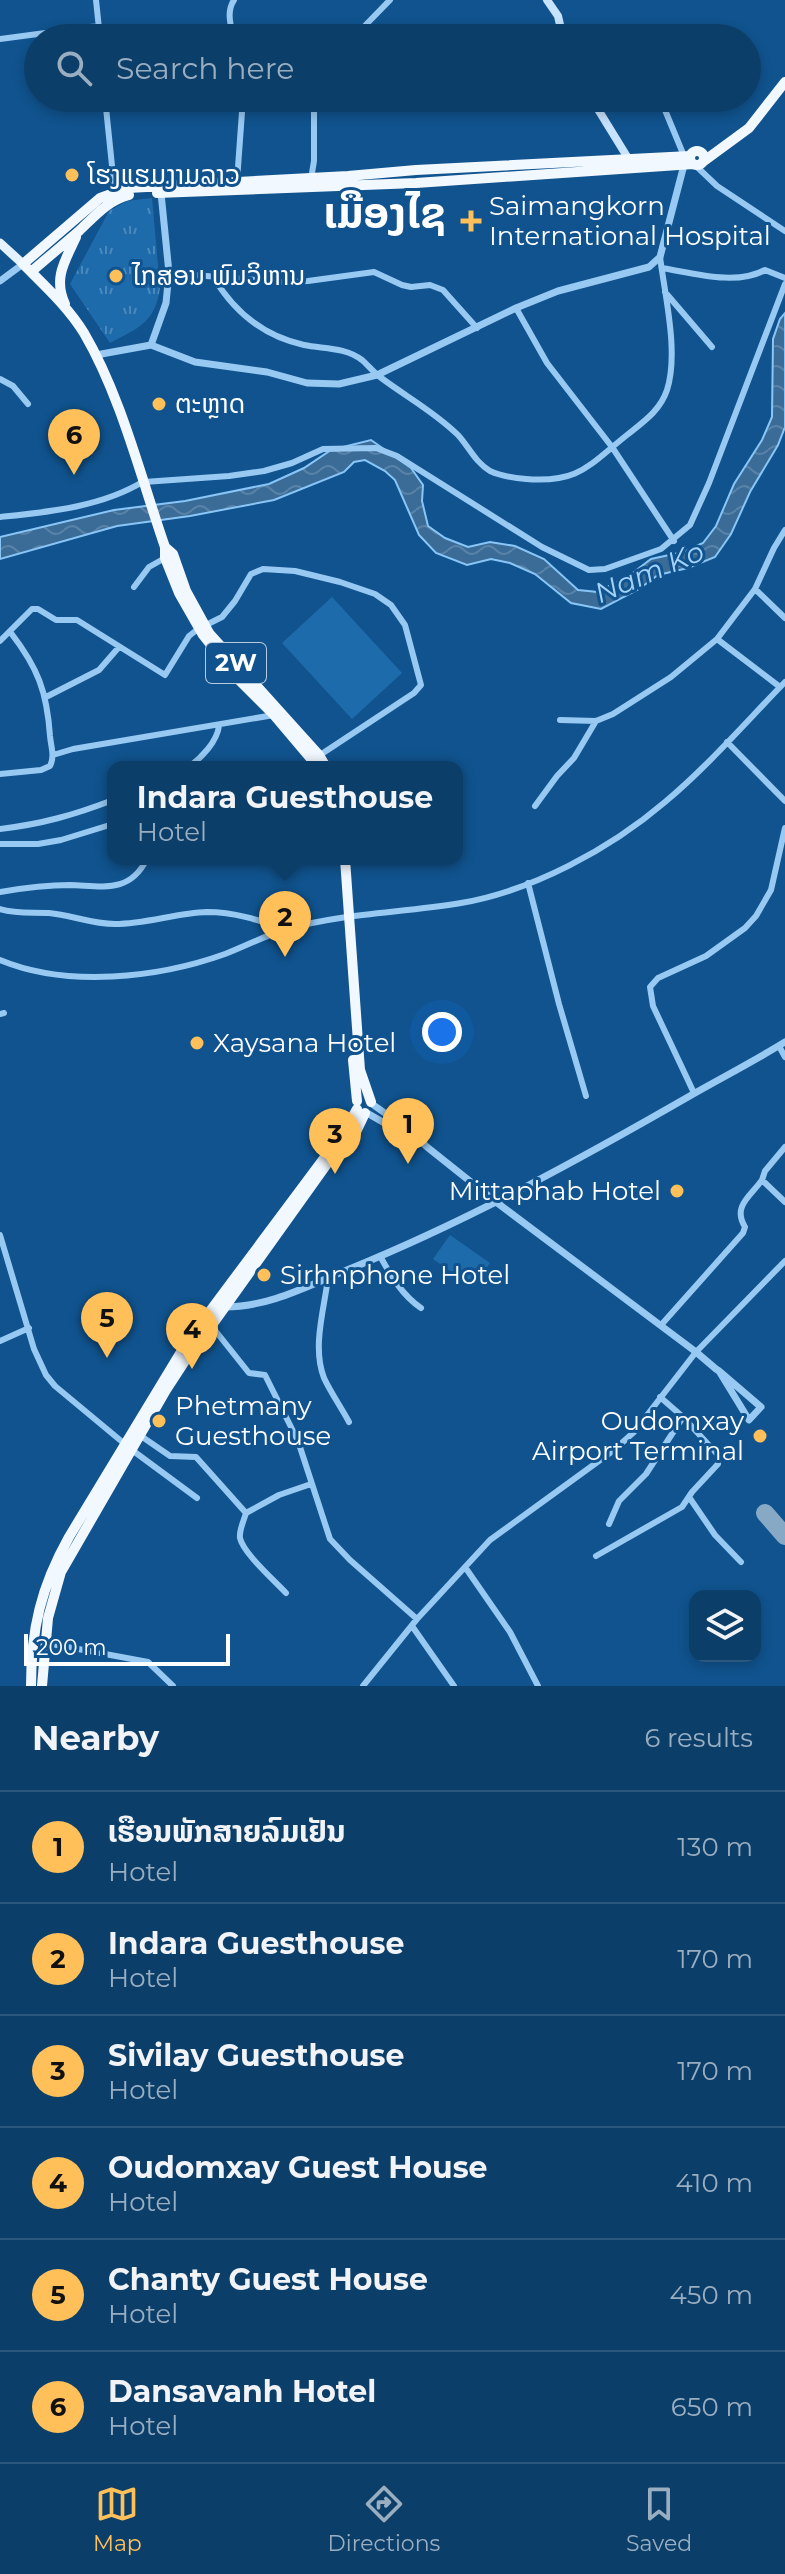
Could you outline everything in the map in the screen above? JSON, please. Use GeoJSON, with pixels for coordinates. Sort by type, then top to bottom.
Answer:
{"type":"FeatureCollection","features":[{"type":"Feature","properties":{"kind":"highway"},"geometry":{"type":"LineString","coordinates":[[27,268],[79,231],[115,195],[128,188],[311,182],[694,160],[733,141],[749,128],[785,82]]}},
{"type":"Feature","properties":{"kind":"highway"},"geometry":{"type":"LineString","coordinates":[[27,268],[100,198],[223,186],[237,181],[311,182]]}},
{"type":"Feature","properties":{"kind":"highway"},"geometry":{"type":"LineString","coordinates":[[70,313],[60,291],[59,275],[79,231]]}},
{"type":"Feature","properties":{"kind":"highway","name":"2W"},"geometry":{"type":"LineString","coordinates":[[27,268],[70,313],[96,355],[144,483],[164,548],[173,554],[201,627],[238,679],[276,713],[317,760]]}},
{"type":"Feature","properties":{"kind":"highway"},"geometry":{"type":"LineString","coordinates":[[339,865],[346,916]]}},
{"type":"Feature","properties":{"kind":"highway"},"geometry":{"type":"LineString","coordinates":[[42,1681],[48,1618],[61,1572],[137,1433],[219,1306],[322,1175],[339,1147],[355,1134],[365,1107],[356,1070],[345,865]]}},
{"type":"Feature","properties":{"kind":"highway"},"geometry":{"type":"LineString","coordinates":[[31,1686],[36,1618],[52,1569],[129,1447]]}},
{"type":"Feature","properties":{"kind":"highway"},"geometry":{"type":"LineString","coordinates":[[31,1671],[42,1681]]}},
{"type":"Feature","properties":{"kind":"main road"},"geometry":{"type":"LineString","coordinates":[[547,0],[560,24]]}},
{"type":"Feature","properties":{"kind":"main road"},"geometry":{"type":"LineString","coordinates":[[600,112],[631,163]]}},
{"type":"Feature","properties":{"kind":"main road"},"geometry":{"type":"LineString","coordinates":[[0,243],[27,268]]}},
{"type":"Feature","properties":{"kind":"street"},"geometry":{"type":"LineString","coordinates":[[96,0],[98,24]]}},
{"type":"Feature","properties":{"kind":"street"},"geometry":{"type":"LineString","coordinates":[[230,24],[234,0]]}},
{"type":"Feature","properties":{"kind":"street"},"geometry":{"type":"LineString","coordinates":[[367,24],[390,0]]}},
{"type":"Feature","properties":{"kind":"street"},"geometry":{"type":"LineString","coordinates":[[0,39],[24,36]]}},
{"type":"Feature","properties":{"kind":"street"},"geometry":{"type":"LineString","coordinates":[[106,112],[115,195]]}},
{"type":"Feature","properties":{"kind":"street"},"geometry":{"type":"LineString","coordinates":[[237,181],[242,112]]}},
{"type":"Feature","properties":{"kind":"street"},"geometry":{"type":"LineString","coordinates":[[311,182],[314,112]]}},
{"type":"Feature","properties":{"kind":"street"},"geometry":{"type":"LineString","coordinates":[[668,112],[694,160],[717,186],[785,231]]}},
{"type":"Feature","properties":{"kind":"street"},"geometry":{"type":"LineString","coordinates":[[96,355],[151,345],[195,362],[267,372],[307,383],[339,384],[377,375],[558,291],[649,267],[660,257],[694,160]]}},
{"type":"Feature","properties":{"kind":"street"},"geometry":{"type":"LineString","coordinates":[[151,345],[166,303],[169,273],[161,193]]}},
{"type":"Feature","properties":{"kind":"street"},"geometry":{"type":"LineString","coordinates":[[214,278],[233,305],[262,330],[304,345],[340,350],[361,359],[377,375],[449,428],[488,470],[503,475],[554,481],[580,473],[654,413],[668,389],[671,356],[660,257]]}},
{"type":"Feature","properties":{"kind":"street"},"geometry":{"type":"LineString","coordinates":[[0,281],[27,268]]}},
{"type":"Feature","properties":{"kind":"street"},"geometry":{"type":"LineString","coordinates":[[662,268],[736,278],[765,270],[785,278]]}},
{"type":"Feature","properties":{"kind":"street"},"geometry":{"type":"LineString","coordinates":[[169,273],[214,278],[308,281],[374,272],[402,285],[430,285],[443,290],[477,328]]}},
{"type":"Feature","properties":{"kind":"street"},"geometry":{"type":"LineString","coordinates":[[0,517],[41,513],[120,495],[144,483],[229,476],[292,463],[323,449],[376,448],[397,456],[542,547],[589,570],[605,569],[661,549],[690,525],[785,284]]}},
{"type":"Feature","properties":{"kind":"street"},"geometry":{"type":"LineString","coordinates":[[665,292],[712,347]]}},
{"type":"Feature","properties":{"kind":"street"},"geometry":{"type":"LineString","coordinates":[[516,308],[547,363],[612,447],[674,541]]}},
{"type":"Feature","properties":{"kind":"street"},"geometry":{"type":"LineString","coordinates":[[0,379],[13,386],[28,404]]}},
{"type":"Feature","properties":{"kind":"street"},"geometry":{"type":"LineString","coordinates":[[560,720],[596,721],[613,714],[671,677],[717,639],[755,589],[785,530]]}},
{"type":"Feature","properties":{"kind":"street"},"geometry":{"type":"LineString","coordinates":[[134,587],[164,548]]}},
{"type":"Feature","properties":{"kind":"street"},"geometry":{"type":"LineString","coordinates":[[0,641],[35,608],[56,620],[77,620],[165,675],[189,636],[222,617],[251,574],[263,569],[295,571],[375,594],[398,613],[413,650],[421,685],[317,760]]}},
{"type":"Feature","properties":{"kind":"street"},"geometry":{"type":"LineString","coordinates":[[755,589],[785,618]]}},
{"type":"Feature","properties":{"kind":"street"},"geometry":{"type":"LineString","coordinates":[[0,774],[41,770],[50,766],[53,755],[46,697],[40,676],[11,633]]}},
{"type":"Feature","properties":{"kind":"street"},"geometry":{"type":"LineString","coordinates":[[0,960],[40,973],[79,977],[150,974],[225,954],[284,929],[346,916],[461,903],[513,890],[597,850],[666,802],[783,684],[717,639]]}},
{"type":"Feature","properties":{"kind":"street"},"geometry":{"type":"LineString","coordinates":[[46,697],[99,670],[119,647]]}},
{"type":"Feature","properties":{"kind":"street"},"geometry":{"type":"LineString","coordinates":[[53,755],[276,713]]}},
{"type":"Feature","properties":{"kind":"street"},"geometry":{"type":"LineString","coordinates":[[535,806],[574,758],[596,721]]}},
{"type":"Feature","properties":{"kind":"street"},"geometry":{"type":"LineString","coordinates":[[197,761],[217,735],[219,726]]}},
{"type":"Feature","properties":{"kind":"street"},"geometry":{"type":"LineString","coordinates":[[727,742],[785,801]]}},
{"type":"Feature","properties":{"kind":"street"},"geometry":{"type":"LineString","coordinates":[[0,829],[38,825],[107,802]]}},
{"type":"Feature","properties":{"kind":"street"},"geometry":{"type":"LineString","coordinates":[[0,844],[38,844],[107,826]]}},
{"type":"Feature","properties":{"kind":"street"},"geometry":{"type":"LineString","coordinates":[[694,1093],[653,1006],[650,987],[658,978],[706,956],[745,928],[756,916],[771,890],[785,828]]}},
{"type":"Feature","properties":{"kind":"street"},"geometry":{"type":"LineString","coordinates":[[0,892],[69,885],[107,887],[122,884],[137,874],[143,865]]}},
{"type":"Feature","properties":{"kind":"street"},"geometry":{"type":"LineString","coordinates":[[528,883],[586,1096]]}},
{"type":"Feature","properties":{"kind":"street"},"geometry":{"type":"LineString","coordinates":[[0,909],[48,913],[101,924],[204,912],[228,913],[284,929]]}},
{"type":"Feature","properties":{"kind":"street"},"geometry":{"type":"LineString","coordinates":[[219,1306],[245,1307],[278,1298],[380,1256],[496,1202],[624,1135],[782,1044],[785,1057]]}},
{"type":"Feature","properties":{"kind":"street"},"geometry":{"type":"LineString","coordinates":[[365,1107],[409,1130],[496,1202],[662,1324],[719,1371],[761,1407],[749,1420],[719,1371]]}},
{"type":"Feature","properties":{"kind":"street"},"geometry":{"type":"LineString","coordinates":[[662,1324],[743,1233],[745,1227],[739,1219],[741,1205],[785,1147]]}},
{"type":"Feature","properties":{"kind":"street"},"geometry":{"type":"LineString","coordinates":[[762,1180],[785,1202]]}},
{"type":"Feature","properties":{"kind":"street"},"geometry":{"type":"LineString","coordinates":[[0,1235],[41,1365],[55,1386],[197,1498]]}},
{"type":"Feature","properties":{"kind":"street"},"geometry":{"type":"LineString","coordinates":[[380,1256],[394,1282],[421,1308]]}},
{"type":"Feature","properties":{"kind":"street"},"geometry":{"type":"LineString","coordinates":[[363,1686],[417,1619],[490,1540],[614,1450],[634,1432],[696,1352],[785,1261]]}},
{"type":"Feature","properties":{"kind":"street"},"geometry":{"type":"LineString","coordinates":[[328,1278],[318,1342],[323,1376],[349,1422]]}},
{"type":"Feature","properties":{"kind":"street"},"geometry":{"type":"LineString","coordinates":[[208,1323],[248,1372],[265,1375],[298,1441],[326,1529],[335,1545],[417,1619]]}},
{"type":"Feature","properties":{"kind":"street"},"geometry":{"type":"LineString","coordinates":[[0,1341],[29,1328]]}},
{"type":"Feature","properties":{"kind":"street"},"geometry":{"type":"LineString","coordinates":[[596,1556],[682,1507],[719,1460],[683,1417],[660,1397]]}},
{"type":"Feature","properties":{"kind":"street"},"geometry":{"type":"LineString","coordinates":[[609,1524],[619,1501],[646,1474],[683,1417]]}},
{"type":"Feature","properties":{"kind":"street"},"geometry":{"type":"LineString","coordinates":[[137,1433],[170,1456],[196,1457],[246,1513]]}},
{"type":"Feature","properties":{"kind":"street"},"geometry":{"type":"LineString","coordinates":[[286,1593],[240,1541],[240,1533],[246,1513],[279,1495],[311,1484]]}},
{"type":"Feature","properties":{"kind":"street"},"geometry":{"type":"LineString","coordinates":[[689,1497],[715,1535],[741,1562]]}},
{"type":"Feature","properties":{"kind":"street"},"geometry":{"type":"LineString","coordinates":[[465,1567],[510,1632],[538,1686]]}},
{"type":"Feature","properties":{"kind":"street"},"geometry":{"type":"LineString","coordinates":[[412,1626],[454,1686]]}},
{"type":"Feature","properties":{"kind":"street"},"geometry":{"type":"LineString","coordinates":[[46,1643],[148,1662],[173,1686]]}},
{"type":"Feature","properties":{"kind":"green space"},"geometry":{"type":"Polygon","coordinates":[[[152,198],[160,288],[158,300],[144,323],[110,343],[70,284],[109,211],[127,201],[152,198]]]}},
{"type":"Feature","properties":{"kind":"green space"},"geometry":{"type":"Polygon","coordinates":[[[332,597],[402,673],[352,719],[282,643],[332,597]]]}},
{"type":"Feature","properties":{"kind":"green space"},"geometry":{"type":"Polygon","coordinates":[[[450,1235],[490,1263],[473,1287],[433,1259],[450,1235]]]}},
{"type":"Feature","properties":{"kind":"water","name":"Nam Ko"},"geometry":{"type":"Polygon","coordinates":[[[785,313],[785,427],[731,534],[715,557],[658,575],[601,609],[571,603],[535,574],[510,563],[491,559],[467,565],[436,553],[419,535],[395,480],[365,460],[354,462],[344,472],[274,500],[117,526],[0,559],[0,537],[114,510],[185,501],[269,484],[304,468],[331,450],[371,440],[411,468],[423,485],[422,501],[428,526],[445,538],[468,547],[490,542],[515,546],[544,559],[578,590],[598,592],[630,575],[651,559],[683,552],[703,543],[716,526],[734,484],[762,440],[772,417],[773,339],[785,313]]]}},
{"type":"Feature","properties":{"kind":"taxiway"},"geometry":{"type":"LineString","coordinates":[[765,1513],[785,1536]]}},
{"type":"Feature","properties":{"kind":"place","name":"ໂຮງແຮມງາມລາວ"},"geometry":{"type":"Point","coordinates":[72,175]}},
{"type":"Feature","properties":{"kind":"place","name":"Saimangkorn International Hospital"},"geometry":{"type":"Point","coordinates":[471,221]}},
{"type":"Feature","properties":{"kind":"place","name":"ໄກສອນ ພົມວິຫານ"},"geometry":{"type":"Point","coordinates":[116,276]}},
{"type":"Feature","properties":{"kind":"place","name":"ຕະຫຼາດ"},"geometry":{"type":"Point","coordinates":[159,404]}},
{"type":"Feature","properties":{"kind":"place","name":"Dansavanh Hotel"},"geometry":{"type":"Point","coordinates":[74,475]}},
{"type":"Feature","properties":{"kind":"place","name":"Indara Guesthouse"},"geometry":{"type":"Point","coordinates":[285,957]}},
{"type":"Feature","properties":{"kind":"place","name":"Xaysana Hotel"},"geometry":{"type":"Point","coordinates":[197,1043]}},
{"type":"Feature","properties":{"kind":"place","name":"ເຮືອນພັກສາຍລົມເຢັນ"},"geometry":{"type":"Point","coordinates":[408,1164]}},
{"type":"Feature","properties":{"kind":"place","name":"Sivilay Guesthouse"},"geometry":{"type":"Point","coordinates":[335,1174]}},
{"type":"Feature","properties":{"kind":"place","name":"Mittaphab Hotel"},"geometry":{"type":"Point","coordinates":[677,1191]}},
{"type":"Feature","properties":{"kind":"place","name":"Sirhnphone Hotel"},"geometry":{"type":"Point","coordinates":[264,1275]}},
{"type":"Feature","properties":{"kind":"place","name":"Chanty Guest House"},"geometry":{"type":"Point","coordinates":[107,1358]}},
{"type":"Feature","properties":{"kind":"place","name":"Oudomxay Guest House"},"geometry":{"type":"Point","coordinates":[192,1369]}},
{"type":"Feature","properties":{"kind":"place","name":"Phetmany Guesthouse"},"geometry":{"type":"Point","coordinates":[159,1421]}},
{"type":"Feature","properties":{"kind":"place","name":"Oudomxay Airport Terminal"},"geometry":{"type":"Point","coordinates":[760,1436]}},
{"type":"Feature","properties":{"kind":"district","name":"ເມືອງໄຊ"},"geometry":{"type":"Point","coordinates":[385,213]}}]}
